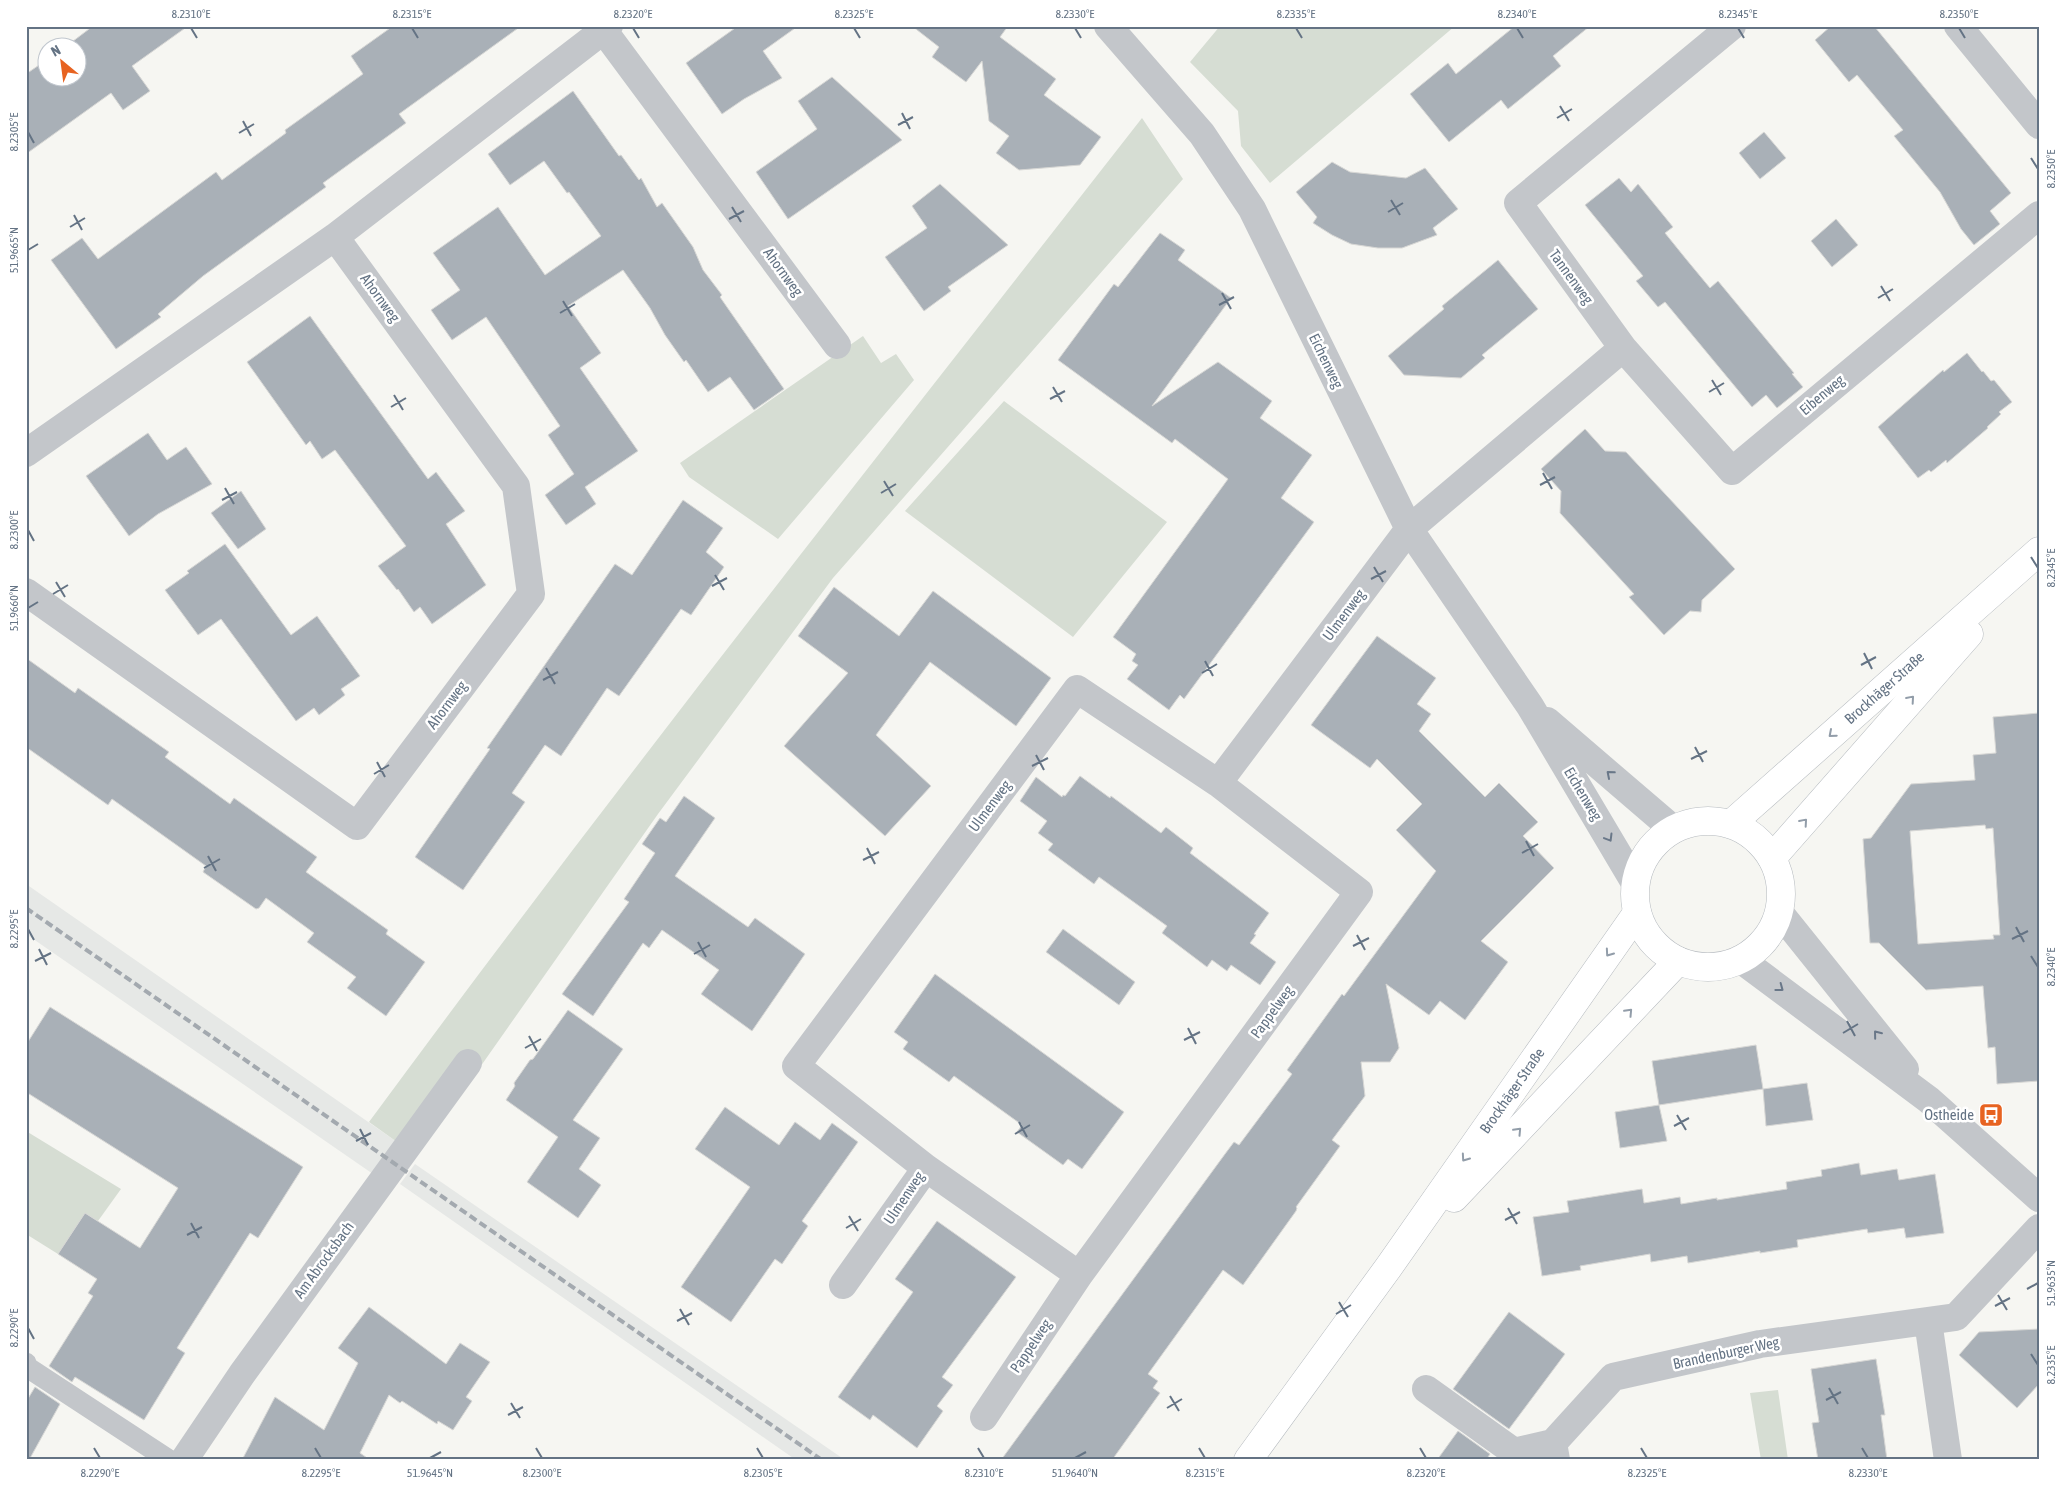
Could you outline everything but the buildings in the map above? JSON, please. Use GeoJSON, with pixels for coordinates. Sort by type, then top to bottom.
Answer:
{"type":"FeatureCollection","features":[{"type":"Feature","properties":{"kind":"street","name":"Eichenweg"},"geometry":{"type":"LineString","coordinates":[[1108,26],[1202,134],[1252,209],[1409,529],[1530,706],[1635,883]]}},
{"type":"Feature","properties":{"kind":"street","name":"Tannenweg"},"geometry":{"type":"LineString","coordinates":[[1623,348],[1518,202],[1732,26]]}},
{"type":"Feature","properties":{"kind":"street"},"geometry":{"type":"LineString","coordinates":[[1958,26],[2039,125]]}},
{"type":"Feature","properties":{"kind":"street","name":"Ahornweg"},"geometry":{"type":"LineString","coordinates":[[26,453],[335,237],[607,28],[837,345]]}},
{"type":"Feature","properties":{"kind":"street","name":"Eibenweg"},"geometry":{"type":"LineString","coordinates":[[1623,348],[1732,470],[2039,215]]}},
{"type":"Feature","properties":{"kind":"street","name":"Ahornweg"},"geometry":{"type":"LineString","coordinates":[[26,592],[357,826],[531,594],[516,486],[335,237]]}},
{"type":"Feature","properties":{"kind":"street"},"geometry":{"type":"LineString","coordinates":[[1409,529],[1623,348]]}},
{"type":"Feature","properties":{"kind":"street","name":"Ulmenweg"},"geometry":{"type":"LineString","coordinates":[[843,1285],[926,1168],[796,1066],[1076,689],[1218,783],[1409,529]]}},
{"type":"Feature","properties":{"kind":"street","name":"Brockhäger Straße"},"geometry":{"type":"LineString","coordinates":[[1731,824],[2039,551]]}},
{"type":"Feature","properties":{"kind":"street","name":"Brockhäger Straße"},"geometry":{"type":"LineString","coordinates":[[1772,858],[1950,655],[2039,558]]}},
{"type":"Feature","properties":{"kind":"street","name":"Eichenweg"},"geometry":{"type":"LineString","coordinates":[[1530,706],[1673,829]]}},
{"type":"Feature","properties":{"kind":"street","name":"Pappelweg"},"geometry":{"type":"LineString","coordinates":[[984,1416],[1078,1275],[1359,892],[1218,783]]}},
{"type":"Feature","properties":{"kind":"street"},"geometry":{"type":"LineString","coordinates":[[1715,820],[1731,824],[1756,838],[1772,858],[1780,886],[1779,912],[1768,936],[1740,959],[1717,966],[1703,967],[1678,961],[1666,954],[1648,936],[1637,913],[1635,883],[1648,850],[1673,829],[1698,821],[1715,820]]}},
{"type":"Feature","properties":{"kind":"street"},"geometry":{"type":"LineString","coordinates":[[1779,912],[1929,1100]]}},
{"type":"Feature","properties":{"kind":"street","name":"Brockhäger Straße"},"geometry":{"type":"LineString","coordinates":[[1248,1460],[1388,1268],[1637,913]]}},
{"type":"Feature","properties":{"kind":"street"},"geometry":{"type":"LineString","coordinates":[[1740,959],[1929,1100],[2039,1198]]}},
{"type":"Feature","properties":{"kind":"street","name":"Brockhäger Straße"},"geometry":{"type":"LineString","coordinates":[[1388,1268],[1678,961]]}},
{"type":"Feature","properties":{"kind":"street","name":"Am Abrocksbach"},"geometry":{"type":"LineString","coordinates":[[184,1460],[248,1366],[468,1063]]}},
{"type":"Feature","properties":{"kind":"street"},"geometry":{"type":"LineString","coordinates":[[926,1168],[1078,1275]]}},
{"type":"Feature","properties":{"kind":"street","name":"Brandenburger Weg"},"geometry":{"type":"LineString","coordinates":[[1426,1389],[1514,1452],[1554,1451],[1613,1377],[1760,1344],[1956,1317],[2039,1228]]}},
{"type":"Feature","properties":{"kind":"street"},"geometry":{"type":"LineString","coordinates":[[1928,1321],[1948,1460]]}},
{"type":"Feature","properties":{"kind":"lane"},"geometry":{"type":"LineString","coordinates":[[26,1363],[27,1367],[169,1460]]}},
{"type":"Feature","properties":{"kind":"shaded area"},"geometry":{"type":"Polygon","coordinates":[[[1220,26],[1455,26],[1270,183],[1241,146],[1238,111],[1190,62],[1220,26]]]}},
{"type":"Feature","properties":{"kind":"shaded area"},"geometry":{"type":"Polygon","coordinates":[[[1142,118],[1183,179],[833,578],[658,814],[478,1070],[397,1142],[369,1122],[655,743],[1142,118]]]}},
{"type":"Feature","properties":{"kind":"shaded area"},"geometry":{"type":"Polygon","coordinates":[[[863,336],[881,363],[896,354],[914,380],[778,539],[689,477],[680,463],[863,336]]]}},
{"type":"Feature","properties":{"kind":"shaded area"},"geometry":{"type":"Polygon","coordinates":[[[1004,401],[1167,522],[1073,637],[905,511],[1004,401]]]}},
{"type":"Feature","properties":{"kind":"shaded area"},"geometry":{"type":"Polygon","coordinates":[[[26,884],[397,1142],[373,1174],[26,934],[26,884]]]}},
{"type":"Feature","properties":{"kind":"shaded area"},"geometry":{"type":"Polygon","coordinates":[[[26,1131],[121,1189],[98,1221],[85,1213],[58,1254],[26,1234],[26,1131]]]}},
{"type":"Feature","properties":{"kind":"shaded area"},"geometry":{"type":"Polygon","coordinates":[[[415,1164],[845,1460],[796,1460],[400,1184],[415,1164]]]}},
{"type":"Feature","properties":{"kind":"shaded area"},"geometry":{"type":"Polygon","coordinates":[[[1778,1390],[1788,1460],[1761,1460],[1750,1393],[1778,1390]]]}},
{"type":"Feature","properties":{"kind":"railway"},"geometry":{"type":"LineString","coordinates":[[26,908],[822,1460]]}},
{"type":"Feature","properties":{"kind":"place","name":"Ostheide"},"geometry":{"type":"Point","coordinates":[1991,1115]}}]}
